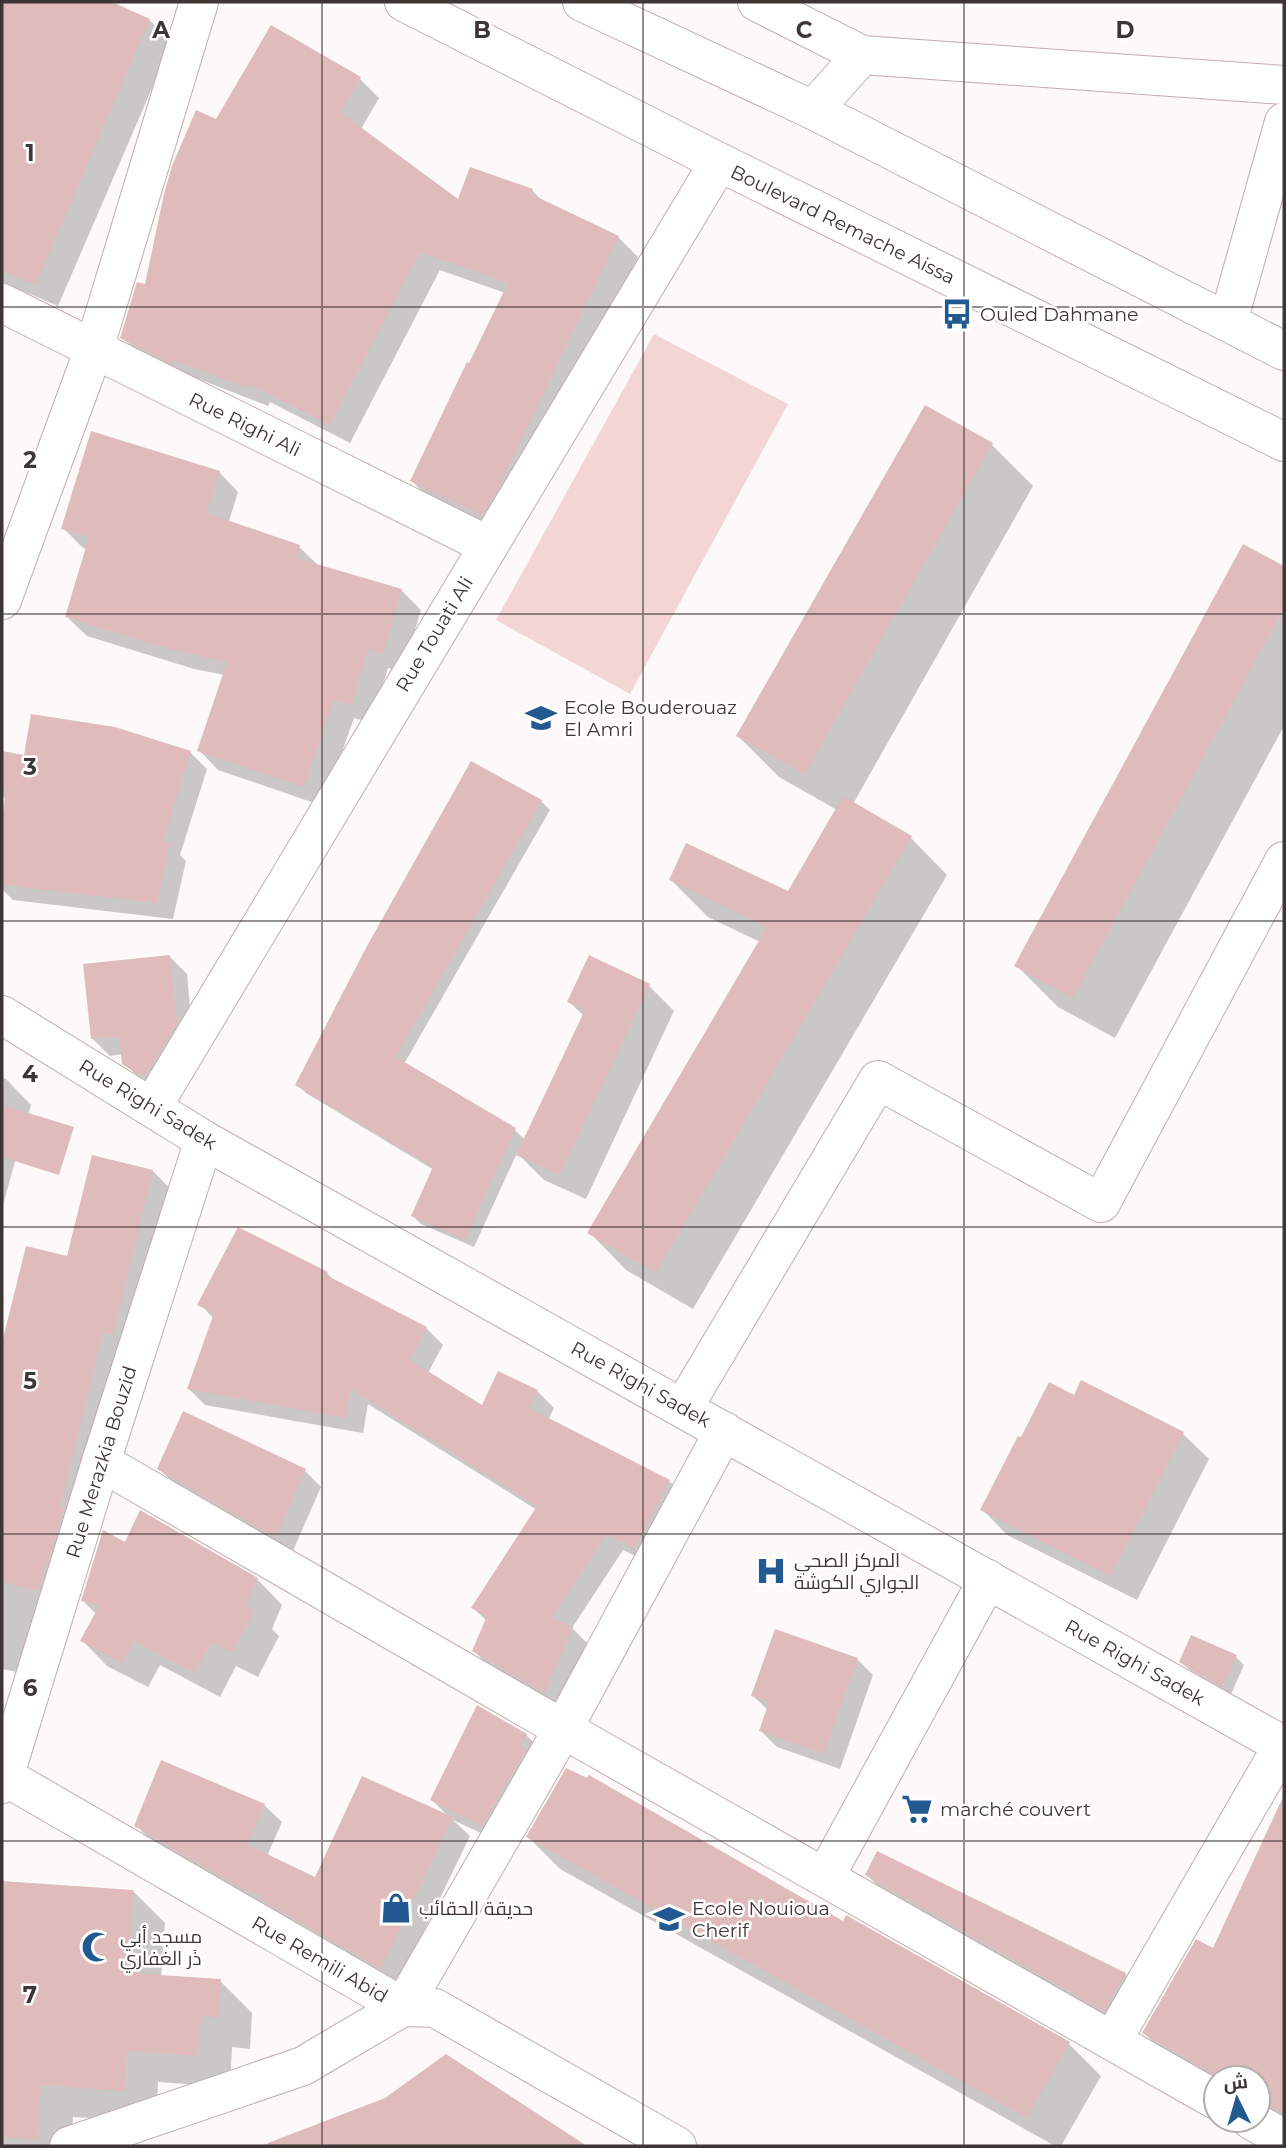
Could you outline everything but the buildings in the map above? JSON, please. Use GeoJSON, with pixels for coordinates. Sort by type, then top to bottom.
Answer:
{"type":"FeatureCollection","features":[{"type":"Feature","properties":{"kind":"street"},"geometry":{"type":"LineString","coordinates":[[2,600],[94,349],[199,2]]}},
{"type":"Feature","properties":{"kind":"street","name":"Boulevard Remache Aissa"},"geometry":{"type":"LineString","coordinates":[[404,2],[719,162],[1284,442]]}},
{"type":"Feature","properties":{"kind":"street"},"geometry":{"type":"LineString","coordinates":[[583,2],[813,110],[1284,351]]}},
{"type":"Feature","properties":{"kind":"street"},"geometry":{"type":"LineString","coordinates":[[757,2],[862,55],[1284,85]]}},
{"type":"Feature","properties":{"kind":"street"},"geometry":{"type":"LineString","coordinates":[[813,110],[862,55]]}},
{"type":"Feature","properties":{"kind":"street"},"geometry":{"type":"LineString","coordinates":[[1228,322],[1284,122]]}},
{"type":"Feature","properties":{"kind":"street","name":"Rue Touati Ali"},"geometry":{"type":"LineString","coordinates":[[152,1107],[719,162]]}},
{"type":"Feature","properties":{"kind":"street","name":"Rue Righi Ali"},"geometry":{"type":"LineString","coordinates":[[2,303],[487,545]]}},
{"type":"Feature","properties":{"kind":"street"},"geometry":{"type":"LineString","coordinates":[[683,1408],[878,1080],[1101,1203],[1284,860]]}},
{"type":"Feature","properties":{"kind":"street","name":"Rue Righi Sadek"},"geometry":{"type":"LineString","coordinates":[[2,1015],[204,1140],[1284,1746]]}},
{"type":"Feature","properties":{"kind":"street","name":"Rue Merazkia Bouzid"},"geometry":{"type":"LineString","coordinates":[[3,1780],[100,1462],[204,1140]]}},
{"type":"Feature","properties":{"kind":"street"},"geometry":{"type":"LineString","coordinates":[[69,2146],[303,2066],[403,2007],[563,1729],[724,1431]]}},
{"type":"Feature","properties":{"kind":"street"},"geometry":{"type":"LineString","coordinates":[[100,1462],[1202,2092]]}},
{"type":"Feature","properties":{"kind":"street"},"geometry":{"type":"LineString","coordinates":[[825,1877],[988,1580]]}},
{"type":"Feature","properties":{"kind":"street"},"geometry":{"type":"LineString","coordinates":[[1112,2041],[1284,1746]]}},
{"type":"Feature","properties":{"kind":"street","name":"Rue Remili Abid"},"geometry":{"type":"LineString","coordinates":[[3,1780],[403,2007],[435,2008],[677,2146]]}},
{"type":"Feature","properties":{"kind":"shaded area"},"geometry":{"type":"Polygon","coordinates":[[[654,334],[788,404],[630,694],[496,620],[654,334]]]}},
{"type":"Feature","properties":{"kind":"place","name":"Ouled Dahmane"},"geometry":{"type":"Point","coordinates":[957,314]}},
{"type":"Feature","properties":{"kind":"place","name":"Ecole Bouderouaz El Amri"},"geometry":{"type":"Point","coordinates":[541,718]}},
{"type":"Feature","properties":{"kind":"place","name":"المركز الصحي الجواري الكوشة"},"geometry":{"type":"Point","coordinates":[771,1571]}},
{"type":"Feature","properties":{"kind":"place","name":"marché couvert"},"geometry":{"type":"Point","coordinates":[917,1809]}},
{"type":"Feature","properties":{"kind":"place","name":"حديقة الحقائب"},"geometry":{"type":"Point","coordinates":[396,1908]}},
{"type":"Feature","properties":{"kind":"place","name":"Ecole Nouioua Cherif"},"geometry":{"type":"Point","coordinates":[669,1919]}},
{"type":"Feature","properties":{"kind":"place","name":"مسجد أبي ذَر الغفاري"},"geometry":{"type":"Point","coordinates":[97,1947]}}]}
